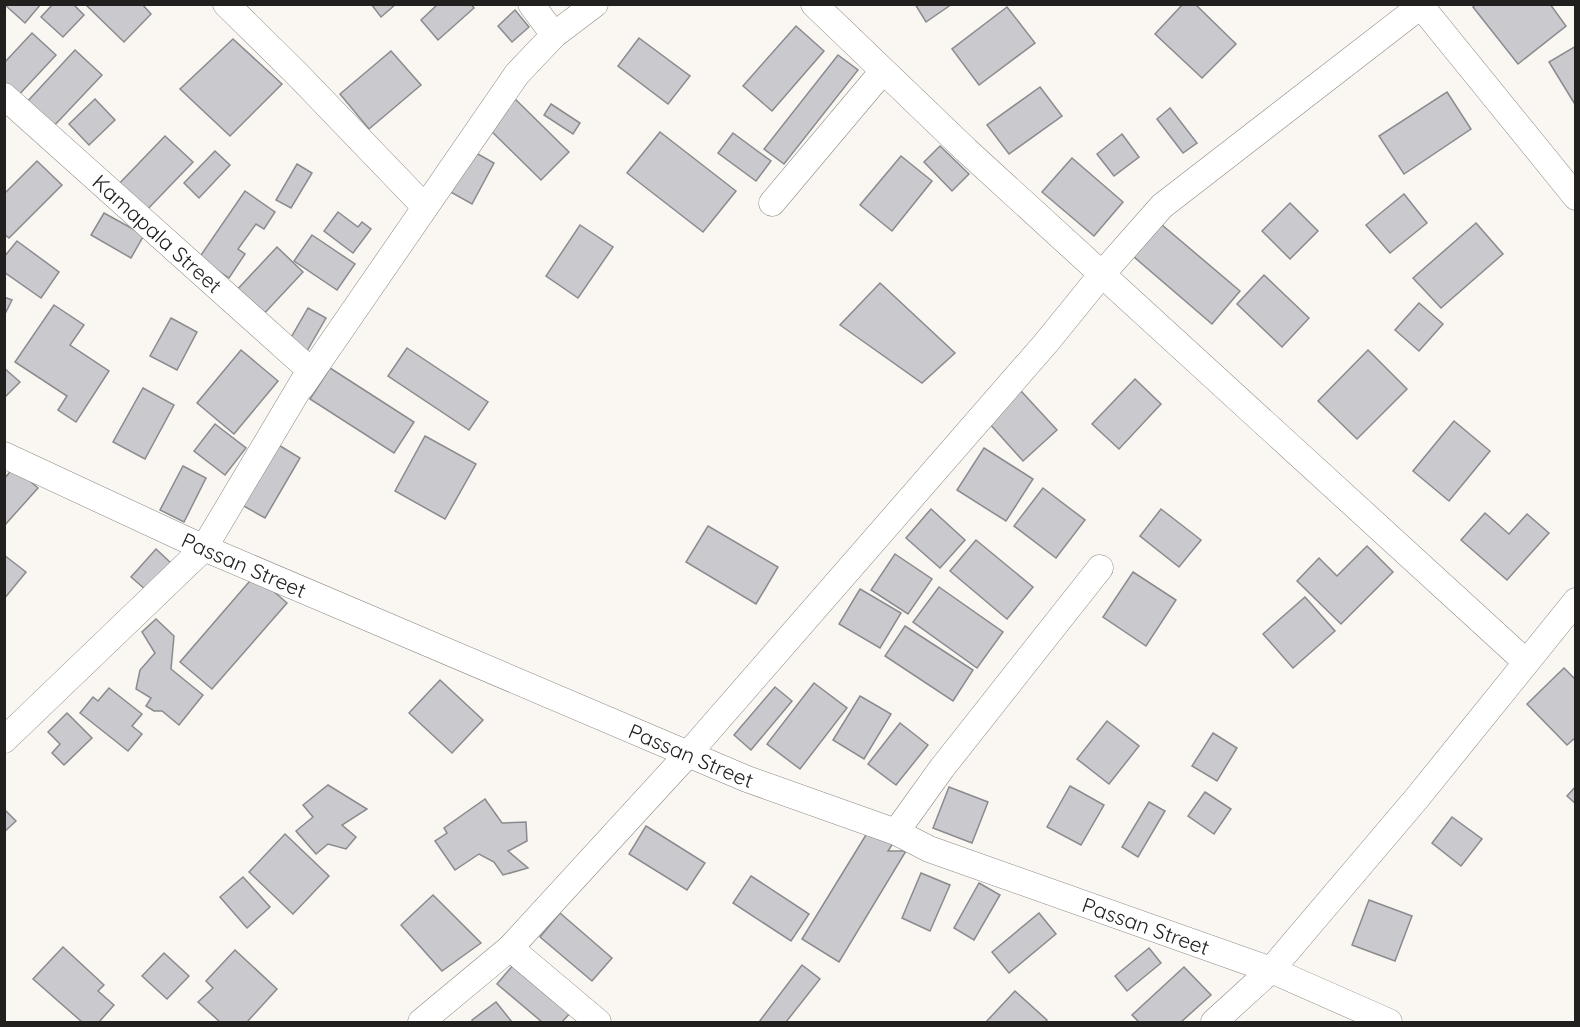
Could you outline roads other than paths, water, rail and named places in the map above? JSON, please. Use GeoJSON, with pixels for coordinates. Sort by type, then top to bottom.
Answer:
{"type":"FeatureCollection","features":[{"type":"Feature","properties":{"kind":"street"},"geometry":{"type":"LineString","coordinates":[[226,4],[425,207]]}},
{"type":"Feature","properties":{"kind":"street"},"geometry":{"type":"LineString","coordinates":[[531,4],[555,35]]}},
{"type":"Feature","properties":{"kind":"street"},"geometry":{"type":"LineString","coordinates":[[4,740],[210,538],[311,370],[517,74],[555,35],[595,4]]}},
{"type":"Feature","properties":{"kind":"street"},"geometry":{"type":"LineString","coordinates":[[814,4],[966,150],[1526,662]]}},
{"type":"Feature","properties":{"kind":"street"},"geometry":{"type":"LineString","coordinates":[[421,1023],[510,948],[688,754],[1046,343],[1102,274],[1162,206],[1422,5],[1575,197]]}},
{"type":"Feature","properties":{"kind":"street"},"geometry":{"type":"LineString","coordinates":[[772,203],[882,70]]}},
{"type":"Feature","properties":{"kind":"street","name":"Kamapala Street"},"geometry":{"type":"LineString","coordinates":[[4,96],[310,370],[210,538]]}},
{"type":"Feature","properties":{"kind":"street","name":"Passan Street"},"geometry":{"type":"LineString","coordinates":[[4,455],[210,538],[747,779],[896,832],[929,849],[1271,970],[1389,1023]]}},
{"type":"Feature","properties":{"kind":"street"},"geometry":{"type":"LineString","coordinates":[[896,832],[942,768],[1100,568]]}},
{"type":"Feature","properties":{"kind":"street"},"geometry":{"type":"LineString","coordinates":[[1214,1023],[1271,970],[1417,798],[1575,601]]}},
{"type":"Feature","properties":{"kind":"street"},"geometry":{"type":"LineString","coordinates":[[510,948],[598,1023]]}}]}
